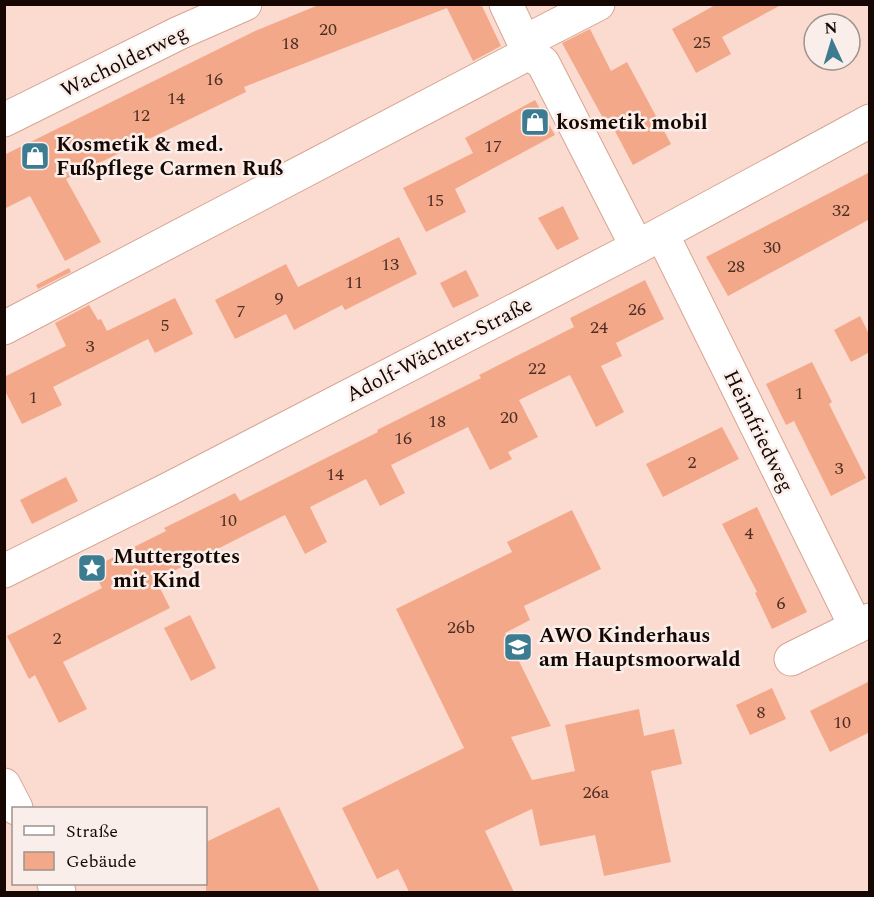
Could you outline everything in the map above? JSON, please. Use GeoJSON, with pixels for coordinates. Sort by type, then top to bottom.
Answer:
{"type":"FeatureCollection","features":[{"type":"Feature","properties":{"kind":"street","name":"Wacholderweg"},"geometry":{"type":"LineString","coordinates":[[4,120],[179,33],[245,4]]}},
{"type":"Feature","properties":{"kind":"street","name":"Heimfriedweg"},"geometry":{"type":"LineString","coordinates":[[506,4],[527,48],[543,63],[649,241],[863,623],[791,659]]}},
{"type":"Feature","properties":{"kind":"street"},"geometry":{"type":"LineString","coordinates":[[4,328],[527,48],[598,4]]}},
{"type":"Feature","properties":{"kind":"street","name":"Adolf-Wächter-Straße"},"geometry":{"type":"LineString","coordinates":[[4,571],[169,489],[649,241],[870,121]]}},
{"type":"Feature","properties":{"kind":"street"},"geometry":{"type":"LineString","coordinates":[[4,785],[15,807]]}},
{"type":"Feature","properties":{"kind":"building"},"geometry":{"type":"Polygon","coordinates":[[[321,4],[481,4],[501,46],[473,61],[447,8],[244,87],[246,92],[66,179],[101,242],[65,261],[30,196],[4,209],[4,155],[255,31],[321,4]]]}},
{"type":"Feature","properties":{"kind":"building"},"geometry":{"type":"Polygon","coordinates":[[[717,4],[783,4],[722,37],[731,54],[696,73],[672,29],[717,4]]]}},
{"type":"Feature","properties":{"kind":"building"},"geometry":{"type":"Polygon","coordinates":[[[590,29],[611,71],[627,62],[671,144],[633,165],[608,118],[604,120],[562,43],[590,29]]]}},
{"type":"Feature","properties":{"kind":"building"},"geometry":{"type":"Polygon","coordinates":[[[535,100],[555,135],[455,189],[466,212],[426,232],[403,188],[473,153],[465,138],[535,100]]]}},
{"type":"Feature","properties":{"kind":"building"},"geometry":{"type":"Polygon","coordinates":[[[870,172],[870,219],[728,296],[706,257],[870,172]]]}},
{"type":"Feature","properties":{"kind":"building"},"geometry":{"type":"Polygon","coordinates":[[[563,206],[579,239],[557,250],[538,218],[563,206]]]}},
{"type":"Feature","properties":{"kind":"building"},"geometry":{"type":"Polygon","coordinates":[[[399,237],[417,274],[345,310],[342,305],[294,330],[286,314],[235,339],[215,300],[286,264],[298,287],[399,237]]]}},
{"type":"Feature","properties":{"kind":"building"},"geometry":{"type":"Polygon","coordinates":[[[69,268],[71,272],[38,289],[36,285],[69,268]]]}},
{"type":"Feature","properties":{"kind":"building"},"geometry":{"type":"Polygon","coordinates":[[[466,270],[479,296],[453,308],[440,283],[466,270]]]}},
{"type":"Feature","properties":{"kind":"building"},"geometry":{"type":"Polygon","coordinates":[[[645,280],[664,319],[616,343],[622,356],[601,366],[624,412],[596,427],[570,375],[519,400],[538,437],[508,452],[512,459],[490,470],[468,427],[391,465],[405,493],[380,506],[366,479],[310,507],[327,542],[305,554],[285,515],[156,580],[170,608],[63,662],[87,709],[59,723],[35,675],[29,679],[7,636],[102,588],[92,568],[166,531],[164,528],[235,493],[240,501],[378,432],[377,430],[481,378],[479,375],[574,327],[570,318],[645,280]]]}},
{"type":"Feature","properties":{"kind":"building"},"geometry":{"type":"Polygon","coordinates":[[[175,298],[193,334],[155,353],[148,339],[53,387],[62,405],[22,424],[4,389],[4,377],[66,346],[55,323],[89,305],[98,320],[101,319],[107,331],[175,298]]]}},
{"type":"Feature","properties":{"kind":"building"},"geometry":{"type":"Polygon","coordinates":[[[860,316],[870,336],[870,352],[851,362],[834,330],[860,316]]]}},
{"type":"Feature","properties":{"kind":"building"},"geometry":{"type":"Polygon","coordinates":[[[812,362],[832,402],[829,404],[866,478],[831,496],[794,421],[786,425],[766,384],[812,362]]]}},
{"type":"Feature","properties":{"kind":"building"},"geometry":{"type":"Polygon","coordinates":[[[722,427],[739,459],[663,497],[646,464],[722,427]]]}},
{"type":"Feature","properties":{"kind":"building"},"geometry":{"type":"Polygon","coordinates":[[[66,477],[78,501],[32,524],[20,500],[66,477]]]}},
{"type":"Feature","properties":{"kind":"building"},"geometry":{"type":"Polygon","coordinates":[[[757,507],[807,612],[772,629],[755,593],[757,592],[722,524],[757,507]]]}},
{"type":"Feature","properties":{"kind":"building"},"geometry":{"type":"Polygon","coordinates":[[[572,510],[601,569],[524,606],[530,620],[505,633],[551,726],[511,737],[532,780],[575,771],[565,725],[639,709],[644,736],[674,729],[682,764],[651,771],[671,862],[604,876],[595,835],[540,846],[532,809],[485,831],[514,892],[409,892],[398,869],[377,879],[342,808],[464,748],[396,609],[512,552],[507,542],[572,510]]]}},
{"type":"Feature","properties":{"kind":"building"},"geometry":{"type":"Polygon","coordinates":[[[190,615],[216,668],[191,681],[164,628],[190,615]]]}},
{"type":"Feature","properties":{"kind":"building"},"geometry":{"type":"Polygon","coordinates":[[[870,681],[870,732],[830,752],[810,711],[870,681]]]}},
{"type":"Feature","properties":{"kind":"building"},"geometry":{"type":"Polygon","coordinates":[[[772,688],[786,719],[750,735],[736,705],[772,688]]]}},
{"type":"Feature","properties":{"kind":"building"},"geometry":{"type":"Polygon","coordinates":[[[279,807],[320,892],[206,892],[207,842],[279,807]]]}},
{"type":"Feature","properties":{"kind":"place","name":"kosmetik mobil"},"geometry":{"type":"Point","coordinates":[535,122]}},
{"type":"Feature","properties":{"kind":"place","name":"Kosmetik & med. Fußpflege Carmen Ruß"},"geometry":{"type":"Point","coordinates":[35,156]}},
{"type":"Feature","properties":{"kind":"place","name":"Muttergottes mit Kind"},"geometry":{"type":"Point","coordinates":[92,568]}},
{"type":"Feature","properties":{"kind":"place","name":"AWO Kinderhaus am Hauptsmoorwald"},"geometry":{"type":"Point","coordinates":[518,647]}}]}
